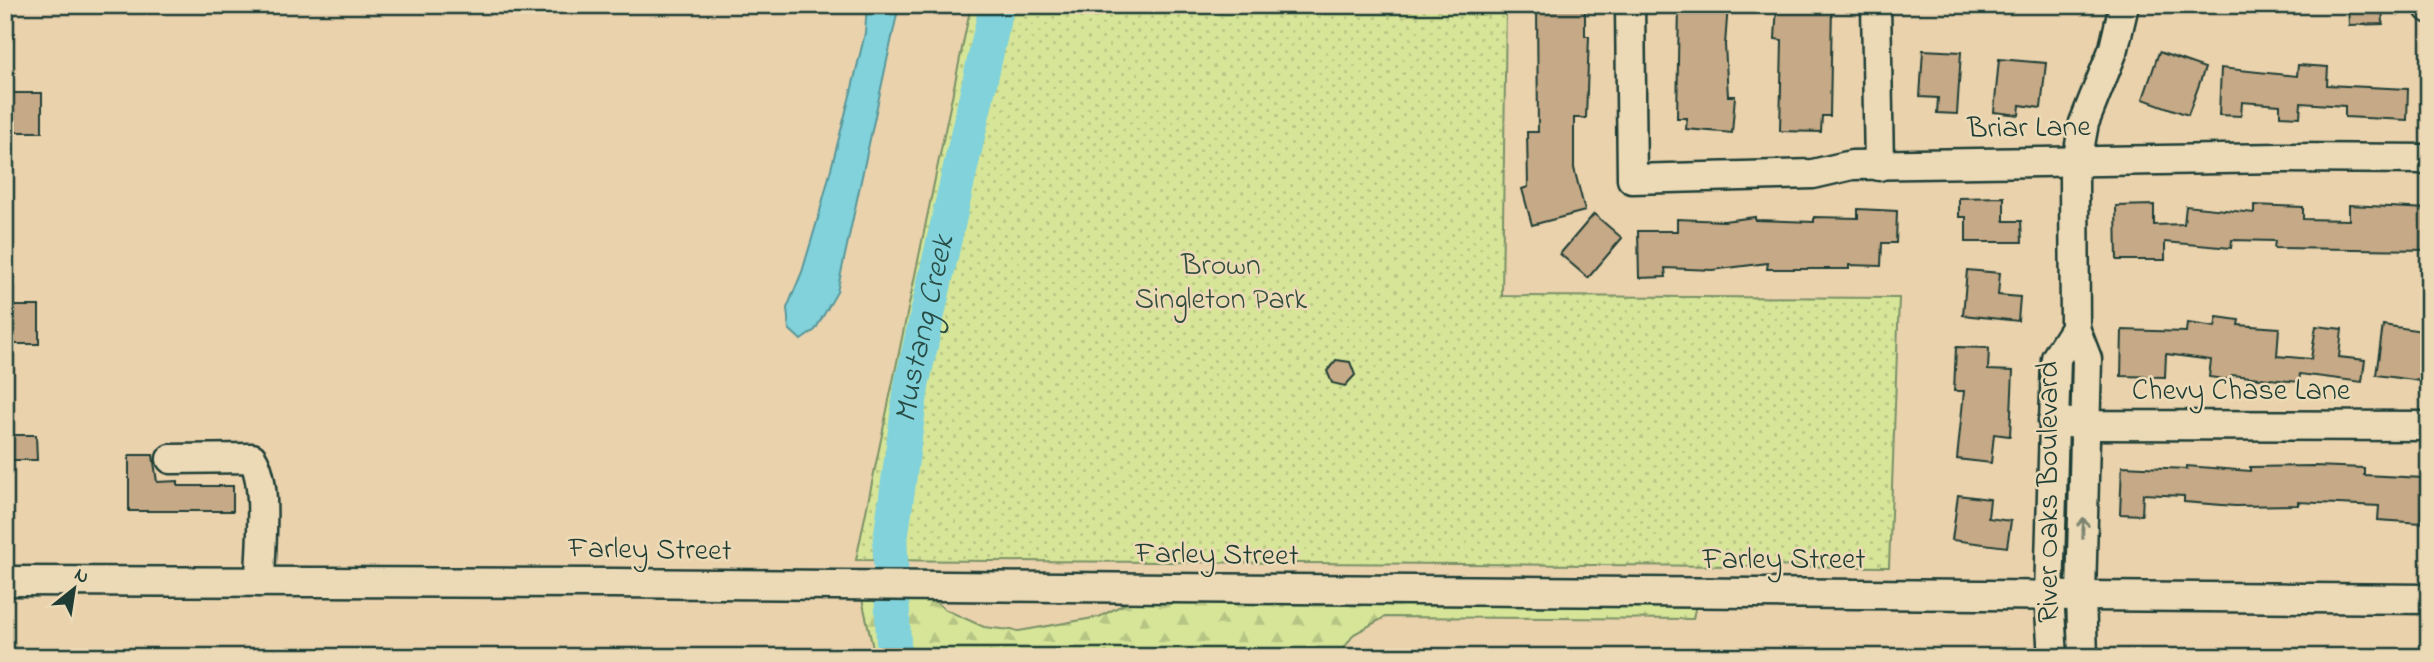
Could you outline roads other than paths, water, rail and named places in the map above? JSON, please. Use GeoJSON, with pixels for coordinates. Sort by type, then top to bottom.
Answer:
{"type":"FeatureCollection","features":[{"type":"Feature","properties":{"kind":"street","name":"Briar Lane"},"geometry":{"type":"LineString","coordinates":[[1630,5],[1632,179],[1813,174],[1852,165],[2429,159]]}},
{"type":"Feature","properties":{"kind":"street"},"geometry":{"type":"LineString","coordinates":[[1876,5],[1879,166]]}},
{"type":"Feature","properties":{"kind":"street","name":"River Oaks Boulevard"},"geometry":{"type":"LineString","coordinates":[[2083,657],[2081,596],[2087,359],[2075,328],[2076,162],[2084,123],[2114,48],[2124,5]]}},
{"type":"Feature","properties":{"kind":"street","name":"River Oaks Boulevard"},"geometry":{"type":"LineString","coordinates":[[2053,657],[2049,596],[2056,358],[2075,328]]}},
{"type":"Feature","properties":{"kind":"street","name":"Chevy Chase Lane"},"geometry":{"type":"LineString","coordinates":[[2053,421],[2087,425],[2429,426]]}},
{"type":"Feature","properties":{"kind":"street"},"geometry":{"type":"LineString","coordinates":[[171,459],[252,458],[259,468],[260,582]]}},
{"type":"Feature","properties":{"kind":"street","name":"Farley Street"},"geometry":{"type":"LineString","coordinates":[[5,582],[2429,600]]}},
{"type":"Feature","properties":{"kind":"water"},"geometry":{"type":"Polygon","coordinates":[[[867,5],[899,5],[837,292],[815,330],[801,340],[789,329],[787,308],[802,272],[819,215],[865,33],[867,5]]]}},
{"type":"Feature","properties":{"kind":"waterway","name":"Mustang Creek"},"geometry":{"type":"LineString","coordinates":[[894,657],[890,544],[912,383],[997,5]]}},
{"type":"Feature","properties":{"kind":"park label","name":"Brown Singleton Park"},"geometry":{"type":"Point","coordinates":[1221,284]}}]}
